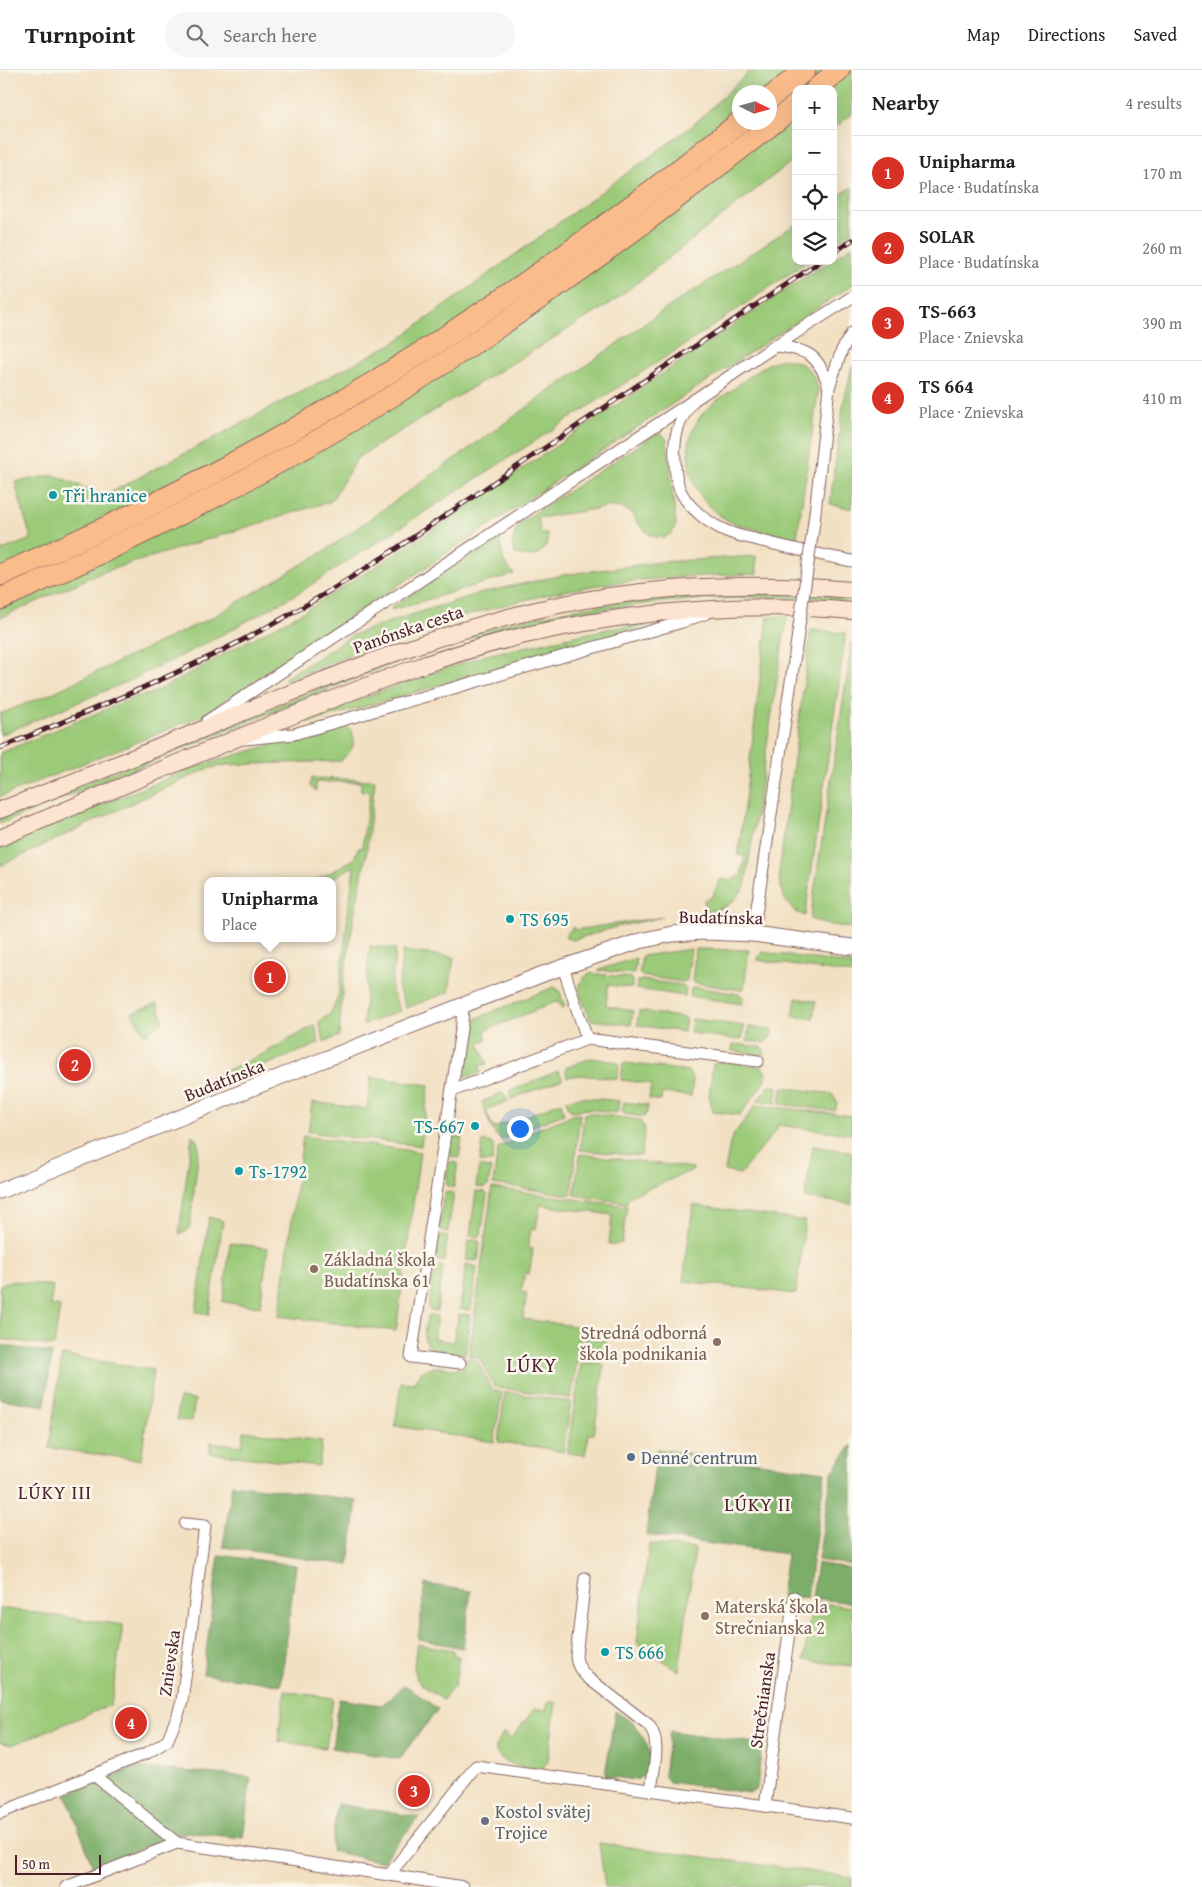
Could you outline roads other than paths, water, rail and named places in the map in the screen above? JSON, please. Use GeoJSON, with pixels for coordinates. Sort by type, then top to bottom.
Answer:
{"type":"FeatureCollection","features":[{"type":"Feature","properties":{"kind":"highway"},"geometry":{"type":"LineString","coordinates":[[777,92],[805,70]]}},
{"type":"Feature","properties":{"kind":"highway"},"geometry":{"type":"LineString","coordinates":[[821,85],[839,70]]}},
{"type":"Feature","properties":{"kind":"highway"},"geometry":{"type":"LineString","coordinates":[[0,599],[183,514],[294,454],[397,393],[500,326],[602,254],[702,180],[792,108]]}},
{"type":"Feature","properties":{"kind":"highway"},"geometry":{"type":"LineString","coordinates":[[0,575],[66,547],[176,493],[283,435],[387,374],[490,308],[589,238],[732,128]]}},
{"type":"Feature","properties":{"kind":"main road","name":"Panónska cesta"},"geometry":{"type":"LineString","coordinates":[[0,810],[366,663],[449,635],[532,612],[622,595],[678,589],[785,586],[852,590]]}},
{"type":"Feature","properties":{"kind":"main road"},"geometry":{"type":"LineString","coordinates":[[0,838],[231,740],[372,683],[458,653],[501,641],[588,622],[644,615],[794,607],[852,611]]}},
{"type":"Feature","properties":{"kind":"street"},"geometry":{"type":"LineString","coordinates":[[186,735],[852,297]]}},
{"type":"Feature","properties":{"kind":"street"},"geometry":{"type":"LineString","coordinates":[[753,934],[814,522],[829,387],[842,350],[852,333]]}},
{"type":"Feature","properties":{"kind":"street"},"geometry":{"type":"LineString","coordinates":[[775,346],[796,349],[812,356],[822,366],[829,387]]}},
{"type":"Feature","properties":{"kind":"street"},"geometry":{"type":"LineString","coordinates":[[694,400],[681,420],[675,443],[675,468],[682,493],[696,511],[723,530],[781,546],[852,561]]}},
{"type":"Feature","properties":{"kind":"street"},"geometry":{"type":"LineString","coordinates":[[231,740],[294,734],[682,622],[717,610]]}},
{"type":"Feature","properties":{"kind":"street","name":"Budatínska"},"geometry":{"type":"LineString","coordinates":[[0,1191],[287,1074],[563,967],[625,946],[672,934],[704,932],[753,934],[852,947]]}},
{"type":"Feature","properties":{"kind":"street"},"geometry":{"type":"LineString","coordinates":[[563,967],[587,1039]]}},
{"type":"Feature","properties":{"kind":"street"},"geometry":{"type":"LineString","coordinates":[[460,1363],[411,1357],[452,1091],[463,1006]]}},
{"type":"Feature","properties":{"kind":"street"},"geometry":{"type":"LineString","coordinates":[[452,1091],[587,1039],[758,1061]]}},
{"type":"Feature","properties":{"kind":"street","name":"Znievska"},"geometry":{"type":"LineString","coordinates":[[0,1813],[147,1754],[167,1741],[178,1715],[205,1526],[185,1524]]}},
{"type":"Feature","properties":{"kind":"street"},"geometry":{"type":"LineString","coordinates":[[585,1578],[576,1656],[577,1664],[588,1678],[649,1725],[655,1733],[656,1747],[651,1791]]}},
{"type":"Feature","properties":{"kind":"street","name":"Strečnianska"},"geometry":{"type":"LineString","coordinates":[[764,1806],[794,1598]]}},
{"type":"Feature","properties":{"kind":"street"},"geometry":{"type":"LineString","coordinates":[[389,1875],[476,1766],[852,1818]]}},
{"type":"Feature","properties":{"kind":"street"},"geometry":{"type":"LineString","coordinates":[[94,1775],[177,1843]]}},
{"type":"Feature","properties":{"kind":"street"},"geometry":{"type":"LineString","coordinates":[[66,1887],[177,1843],[463,1887]]}},
{"type":"Feature","properties":{"kind":"railway"},"geometry":{"type":"LineString","coordinates":[[837,250],[852,240]]}},
{"type":"Feature","properties":{"kind":"railway"},"geometry":{"type":"LineString","coordinates":[[0,748],[107,704],[212,656],[311,602],[430,526],[815,265]]}},
{"type":"Feature","properties":{"kind":"place","name":"Tři hranice"},"geometry":{"type":"Point","coordinates":[53,495]}},
{"type":"Feature","properties":{"kind":"place","name":"TS 695"},"geometry":{"type":"Point","coordinates":[510,919]}},
{"type":"Feature","properties":{"kind":"place","name":"Unipharma"},"geometry":{"type":"Point","coordinates":[270,977]}},
{"type":"Feature","properties":{"kind":"place","name":"SOLAR"},"geometry":{"type":"Point","coordinates":[75,1065]}},
{"type":"Feature","properties":{"kind":"place","name":"TS-667"},"geometry":{"type":"Point","coordinates":[475,1126]}},
{"type":"Feature","properties":{"kind":"place","name":"Ts-1792"},"geometry":{"type":"Point","coordinates":[239,1171]}},
{"type":"Feature","properties":{"kind":"place","name":"Základná škola Budatínska 61"},"geometry":{"type":"Point","coordinates":[314,1269]}},
{"type":"Feature","properties":{"kind":"place","name":"Stredná odborná škola podnikania"},"geometry":{"type":"Point","coordinates":[717,1342]}},
{"type":"Feature","properties":{"kind":"place","name":"Denné centrum"},"geometry":{"type":"Point","coordinates":[631,1457]}},
{"type":"Feature","properties":{"kind":"place","name":"Materská škola Strečnianska 2"},"geometry":{"type":"Point","coordinates":[705,1616]}},
{"type":"Feature","properties":{"kind":"place","name":"TS 666"},"geometry":{"type":"Point","coordinates":[605,1652]}},
{"type":"Feature","properties":{"kind":"place","name":"TS 664"},"geometry":{"type":"Point","coordinates":[131,1723]}},
{"type":"Feature","properties":{"kind":"place","name":"TS-663"},"geometry":{"type":"Point","coordinates":[414,1791]}},
{"type":"Feature","properties":{"kind":"place","name":"Kostol svätej Trojice"},"geometry":{"type":"Point","coordinates":[485,1821]}},
{"type":"Feature","properties":{"kind":"district","name":"LÚKY"},"geometry":{"type":"Point","coordinates":[532,1364]}},
{"type":"Feature","properties":{"kind":"district","name":"LÚKY III"},"geometry":{"type":"Point","coordinates":[55,1492]}},
{"type":"Feature","properties":{"kind":"district","name":"LÚKY II"},"geometry":{"type":"Point","coordinates":[758,1504]}}]}
